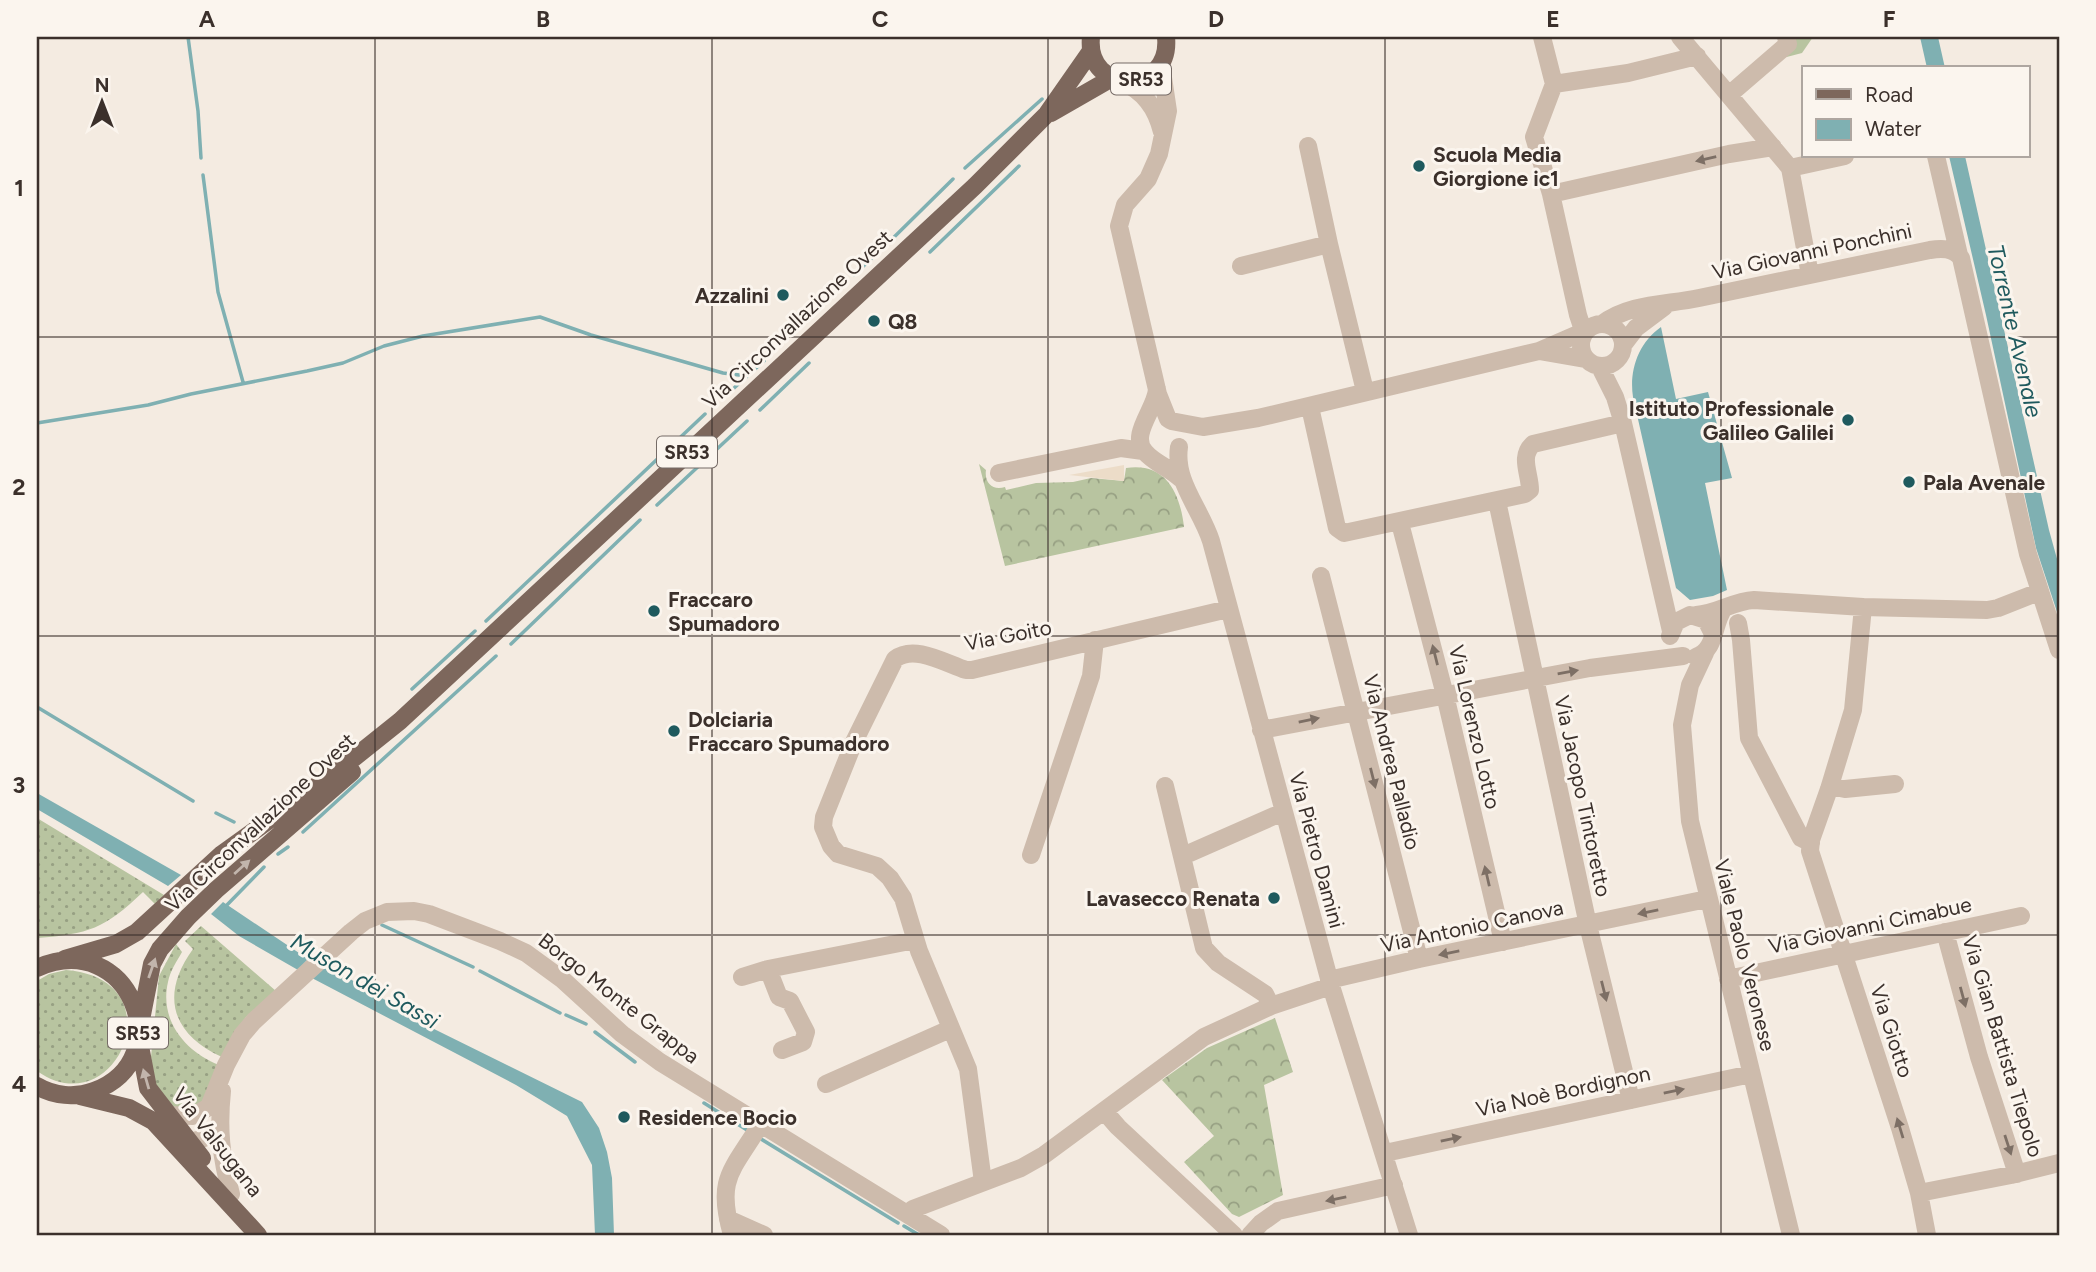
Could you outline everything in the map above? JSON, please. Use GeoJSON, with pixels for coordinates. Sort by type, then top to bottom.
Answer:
{"type":"FeatureCollection","features":[{"type":"Feature","properties":{"kind":"main road","name":"SR53"},"geometry":{"type":"LineString","coordinates":[[1161,64],[1167,37]]}},
{"type":"Feature","properties":{"kind":"main road","name":"Via Circonvallazione Ovest"},"geometry":{"type":"LineString","coordinates":[[1091,44],[1095,62],[1117,79],[1130,81],[1148,77],[1161,64]]}},
{"type":"Feature","properties":{"kind":"main road","name":"Via Circonvallazione Ovest"},"geometry":{"type":"LineString","coordinates":[[37,968],[116,944],[137,932],[238,842],[392,728],[975,186],[1047,114],[1091,44]]}},
{"type":"Feature","properties":{"kind":"main road","name":"Via Circonvallazione Ovest"},"geometry":{"type":"LineString","coordinates":[[1047,114],[1117,79]]}},
{"type":"Feature","properties":{"kind":"main road","name":"Via Circonvallazione Ovest"},"geometry":{"type":"LineString","coordinates":[[37,1100],[100,1089],[120,1074],[134,1054],[152,964],[160,949],[216,890],[338,784],[392,728]]}},
{"type":"Feature","properties":{"kind":"main road"},"geometry":{"type":"LineString","coordinates":[[37,957],[62,960]]}},
{"type":"Feature","properties":{"kind":"main road","name":"SR53"},"geometry":{"type":"LineString","coordinates":[[62,960],[93,963],[117,978],[134,1002],[138,1033]]}},
{"type":"Feature","properties":{"kind":"main road","name":"Via Valsugana"},"geometry":{"type":"LineString","coordinates":[[138,1033],[148,1088],[231,1194],[257,1235]]}},
{"type":"Feature","properties":{"kind":"main road"},"geometry":{"type":"LineString","coordinates":[[37,1086],[69,1095]]}},
{"type":"Feature","properties":{"kind":"main road","name":"Via Valsugana"},"geometry":{"type":"LineString","coordinates":[[69,1095],[129,1108],[141,1114],[162,1130],[257,1235]]}},
{"type":"Feature","properties":{"kind":"street"},"geometry":{"type":"LineString","coordinates":[[1542,37],[1554,84],[1534,137],[1590,325],[1580,348],[1615,397],[1673,646],[1684,656],[1691,683]]}},
{"type":"Feature","properties":{"kind":"street"},"geometry":{"type":"LineString","coordinates":[[1680,37],[1790,168],[1810,275]]}},
{"type":"Feature","properties":{"kind":"street"},"geometry":{"type":"LineString","coordinates":[[1730,94],[1788,44],[1786,37]]}},
{"type":"Feature","properties":{"kind":"street"},"geometry":{"type":"LineString","coordinates":[[1554,84],[1628,73],[1697,56]]}},
{"type":"Feature","properties":{"kind":"street"},"geometry":{"type":"LineString","coordinates":[[1161,64],[1168,111],[1154,167],[1148,179],[1125,205],[1119,226],[1157,389],[1170,420],[1180,432],[1177,464],[1181,479]]}},
{"type":"Feature","properties":{"kind":"street"},"geometry":{"type":"LineString","coordinates":[[1117,79],[1142,94],[1150,104],[1162,132]]}},
{"type":"Feature","properties":{"kind":"street"},"geometry":{"type":"LineString","coordinates":[[1308,145],[1365,391]]}},
{"type":"Feature","properties":{"kind":"street"},"geometry":{"type":"LineString","coordinates":[[1551,194],[1728,154],[1773,147]]}},
{"type":"Feature","properties":{"kind":"street"},"geometry":{"type":"LineString","coordinates":[[1790,168],[1836,158]]}},
{"type":"Feature","properties":{"kind":"street"},"geometry":{"type":"LineString","coordinates":[[1936,158],[2028,554],[2059,646]]}},
{"type":"Feature","properties":{"kind":"street"},"geometry":{"type":"LineString","coordinates":[[1241,266],[1329,244]]}},
{"type":"Feature","properties":{"kind":"street","name":"Via Giovanni Ponchini"},"geometry":{"type":"LineString","coordinates":[[1539,351],[1622,312],[1941,248],[1953,251],[1960,257]]}},
{"type":"Feature","properties":{"kind":"street"},"geometry":{"type":"LineString","coordinates":[[999,473],[1145,442],[1168,457],[1193,432],[1203,427],[1310,407],[1365,391],[1539,351],[1592,363],[1615,362],[1636,328],[1670,303]]}},
{"type":"Feature","properties":{"kind":"street"},"geometry":{"type":"LineString","coordinates":[[1590,325],[1615,328],[1622,338],[1615,397]]}},
{"type":"Feature","properties":{"kind":"street"},"geometry":{"type":"LineString","coordinates":[[1145,442],[1157,389]]}},
{"type":"Feature","properties":{"kind":"street"},"geometry":{"type":"LineString","coordinates":[[1310,407],[1337,528],[1345,533],[1525,494],[1530,490],[1526,451],[1533,444],[1623,423]]}},
{"type":"Feature","properties":{"kind":"street"},"geometry":{"type":"LineString","coordinates":[[1145,442],[1158,418],[1203,427]]}},
{"type":"Feature","properties":{"kind":"street"},"geometry":{"type":"LineString","coordinates":[[1145,442],[1181,479]]}},
{"type":"Feature","properties":{"kind":"street","name":"Via Pietro Damini"},"geometry":{"type":"LineString","coordinates":[[1181,479],[1207,528],[1330,983],[1409,1235]]}},
{"type":"Feature","properties":{"kind":"street","name":"Via Jacopo Tintoretto"},"geometry":{"type":"LineString","coordinates":[[1497,501],[1588,925],[1631,1100]]}},
{"type":"Feature","properties":{"kind":"street","name":"Via Lorenzo Lotto"},"geometry":{"type":"LineString","coordinates":[[1400,523],[1445,695],[1503,942]]}},
{"type":"Feature","properties":{"kind":"street","name":"Via Andrea Palladio"},"geometry":{"type":"LineString","coordinates":[[1321,576],[1419,959]]}},
{"type":"Feature","properties":{"kind":"street"},"geometry":{"type":"LineString","coordinates":[[1671,631],[1680,618],[1724,608],[1736,602],[1754,600],[1863,607],[1987,610],[2039,592]]}},
{"type":"Feature","properties":{"kind":"street"},"geometry":{"type":"LineString","coordinates":[[1663,595],[1709,624],[1713,634]]}},
{"type":"Feature","properties":{"kind":"street","name":"Via Giotto"},"geometry":{"type":"LineString","coordinates":[[1863,607],[1853,710],[1811,843],[1811,856],[1919,1193],[1927,1235]]}},
{"type":"Feature","properties":{"kind":"street"},"geometry":{"type":"LineString","coordinates":[[1691,683],[1705,653],[1712,645],[1716,622],[1724,608]]}},
{"type":"Feature","properties":{"kind":"street","name":"Via Goito"},"geometry":{"type":"LineString","coordinates":[[915,940],[907,908],[898,889],[884,871],[877,866],[838,854],[831,846],[823,827],[824,817],[854,742],[895,659],[904,653],[916,653],[972,670],[1228,609]]}},
{"type":"Feature","properties":{"kind":"street","name":"Via Giotto"},"geometry":{"type":"LineString","coordinates":[[1738,623],[1749,740],[1801,838],[1811,843]]}},
{"type":"Feature","properties":{"kind":"street"},"geometry":{"type":"LineString","coordinates":[[1031,855],[1091,676],[1095,640]]}},
{"type":"Feature","properties":{"kind":"street"},"geometry":{"type":"LineString","coordinates":[[1261,730],[1534,678],[1623,663],[1684,656],[1695,658],[1705,653]]}},
{"type":"Feature","properties":{"kind":"street","name":"Viale Paolo Veronese"},"geometry":{"type":"LineString","coordinates":[[1691,683],[1681,735],[1690,821],[1791,1235]]}},
{"type":"Feature","properties":{"kind":"street"},"geometry":{"type":"LineString","coordinates":[[1830,786],[1844,789],[1895,784]]}},
{"type":"Feature","properties":{"kind":"street"},"geometry":{"type":"LineString","coordinates":[[1165,786],[1204,948],[1218,963],[1265,994],[1271,1006]]}},
{"type":"Feature","properties":{"kind":"street"},"geometry":{"type":"LineString","coordinates":[[1183,856],[1283,812]]}},
{"type":"Feature","properties":{"kind":"street","name":"Via Antonio Canova"},"geometry":{"type":"LineString","coordinates":[[907,1214],[912,1209],[1021,1168],[1044,1155],[1190,1046],[1271,1006],[1330,983],[1419,959],[1707,899]]}},
{"type":"Feature","properties":{"kind":"street","name":"Borgo Monte Grappa"},"geometry":{"type":"LineString","coordinates":[[223,1077],[226,1065],[242,1035],[325,955],[365,921],[387,912],[414,911],[458,923],[500,941],[543,965],[640,1047],[690,1082],[941,1235]]}},
{"type":"Feature","properties":{"kind":"street","name":"Via Giovanni Cimabue"},"geometry":{"type":"LineString","coordinates":[[1728,979],[2021,916]]}},
{"type":"Feature","properties":{"kind":"street","name":"Via Gian Battista Tiepolo"},"geometry":{"type":"LineString","coordinates":[[1945,932],[1979,1057],[2017,1174]]}},
{"type":"Feature","properties":{"kind":"street"},"geometry":{"type":"LineString","coordinates":[[742,977],[768,969],[915,940],[968,1069],[983,1182]]}},
{"type":"Feature","properties":{"kind":"street"},"geometry":{"type":"LineString","coordinates":[[768,969],[779,997],[790,1001],[807,1032],[803,1041],[782,1050]]}},
{"type":"Feature","properties":{"kind":"street"},"geometry":{"type":"LineString","coordinates":[[826,1084],[950,1029]]}},
{"type":"Feature","properties":{"kind":"street","name":"Via Noè Bordignon"},"geometry":{"type":"LineString","coordinates":[[1385,1153],[1751,1074]]}},
{"type":"Feature","properties":{"kind":"street"},"geometry":{"type":"LineString","coordinates":[[167,1115],[193,1116],[203,1112],[211,1104],[223,1077]]}},
{"type":"Feature","properties":{"kind":"street"},"geometry":{"type":"LineString","coordinates":[[223,1077],[218,1128],[231,1194]]}},
{"type":"Feature","properties":{"kind":"street"},"geometry":{"type":"LineString","coordinates":[[1105,1112],[1234,1235]]}},
{"type":"Feature","properties":{"kind":"street"},"geometry":{"type":"LineString","coordinates":[[141,1114],[162,1121],[180,1140],[189,1142],[202,1139],[218,1128]]}},
{"type":"Feature","properties":{"kind":"street"},"geometry":{"type":"LineString","coordinates":[[760,1125],[727,1181],[724,1202],[730,1227],[764,1235]]}},
{"type":"Feature","properties":{"kind":"street"},"geometry":{"type":"LineString","coordinates":[[1919,1193],[2059,1163]]}},
{"type":"Feature","properties":{"kind":"street"},"geometry":{"type":"LineString","coordinates":[[1250,1235],[1278,1211],[1394,1185]]}},
{"type":"Feature","properties":{"kind":"green space"},"geometry":{"type":"Polygon","coordinates":[[[1794,37],[1813,37],[1802,53],[1775,60],[1794,37]]]}},
{"type":"Feature","properties":{"kind":"green space"},"geometry":{"type":"Polygon","coordinates":[[[979,464],[986,470],[986,479],[990,485],[1005,487],[1006,490],[1036,483],[1073,482],[1091,478],[1124,481],[1126,468],[1140,467],[1151,470],[1168,482],[1174,491],[1184,527],[1005,566],[979,464]]]}},
{"type":"Feature","properties":{"kind":"green space"},"geometry":{"type":"Polygon","coordinates":[[[37,818],[164,895],[155,904],[143,892],[117,914],[95,927],[70,934],[37,938],[37,818]]]}},
{"type":"Feature","properties":{"kind":"green space"},"geometry":{"type":"Polygon","coordinates":[[[201,926],[276,991],[246,1017],[222,1057],[191,1037],[176,1011],[176,982],[193,949],[185,941],[201,926]]]}},
{"type":"Feature","properties":{"kind":"green space"},"geometry":{"type":"Polygon","coordinates":[[[176,944],[182,952],[170,974],[166,996],[171,1022],[196,1052],[219,1065],[208,1098],[197,1107],[178,1111],[155,1090],[151,1057],[159,976],[176,944]]]}},
{"type":"Feature","properties":{"kind":"green space"},"geometry":{"type":"Polygon","coordinates":[[[66,970],[100,979],[120,997],[127,1021],[124,1045],[111,1066],[91,1080],[66,1083],[37,1071],[37,981],[49,974],[66,970]]]}},
{"type":"Feature","properties":{"kind":"green space"},"geometry":{"type":"Polygon","coordinates":[[[1275,1018],[1293,1072],[1264,1085],[1283,1195],[1239,1217],[1232,1214],[1184,1162],[1214,1136],[1162,1080],[1207,1048],[1275,1018]]]}},
{"type":"Feature","properties":{"kind":"shaded area"},"geometry":{"type":"Polygon","coordinates":[[[1124,465],[1124,481],[1069,475],[1124,465]]]}},
{"type":"Feature","properties":{"kind":"water"},"geometry":{"type":"Polygon","coordinates":[[[1920,37],[1938,37],[1945,66],[1927,66],[1920,37]]]}},
{"type":"Feature","properties":{"kind":"water"},"geometry":{"type":"Polygon","coordinates":[[[1949,158],[1965,158],[2059,566],[2059,618],[2036,548],[1949,158]]]}},
{"type":"Feature","properties":{"kind":"water"},"geometry":{"type":"Polygon","coordinates":[[[1661,327],[1676,399],[1708,392],[1732,478],[1705,483],[1727,590],[1713,596],[1690,600],[1676,588],[1633,397],[1632,377],[1637,358],[1646,341],[1661,327]]]}},
{"type":"Feature","properties":{"kind":"water"},"geometry":{"type":"Polygon","coordinates":[[[37,793],[181,875],[168,886],[37,809],[37,793]]]}},
{"type":"Feature","properties":{"kind":"water"},"geometry":{"type":"Polygon","coordinates":[[[223,902],[308,959],[298,970],[239,936],[211,914],[223,902]]]}},
{"type":"Feature","properties":{"kind":"water"},"geometry":{"type":"Polygon","coordinates":[[[325,964],[432,1028],[582,1102],[599,1128],[607,1152],[612,1178],[614,1235],[595,1235],[592,1165],[567,1116],[516,1085],[310,977],[325,964]]]}},
{"type":"Feature","properties":{"kind":"waterway"},"geometry":{"type":"LineString","coordinates":[[188,37],[201,158]]}},
{"type":"Feature","properties":{"kind":"waterway"},"geometry":{"type":"LineString","coordinates":[[965,168],[1042,99]]}},
{"type":"Feature","properties":{"kind":"waterway"},"geometry":{"type":"LineString","coordinates":[[930,252],[1019,166]]}},
{"type":"Feature","properties":{"kind":"waterway"},"geometry":{"type":"LineString","coordinates":[[203,175],[218,292],[243,382]]}},
{"type":"Feature","properties":{"kind":"waterway"},"geometry":{"type":"LineString","coordinates":[[885,246],[953,179]]}},
{"type":"Feature","properties":{"kind":"waterway"},"geometry":{"type":"LineString","coordinates":[[854,275],[874,256]]}},
{"type":"Feature","properties":{"kind":"waterway"},"geometry":{"type":"LineString","coordinates":[[37,423],[148,405],[343,363],[384,346],[423,336],[540,317],[591,335],[723,373],[747,376]]}},
{"type":"Feature","properties":{"kind":"waterway"},"geometry":{"type":"LineString","coordinates":[[723,398],[764,361]]}},
{"type":"Feature","properties":{"kind":"waterway"},"geometry":{"type":"LineString","coordinates":[[760,410],[809,363]]}},
{"type":"Feature","properties":{"kind":"waterway"},"geometry":{"type":"LineString","coordinates":[[486,621],[705,414]]}},
{"type":"Feature","properties":{"kind":"waterway"},"geometry":{"type":"LineString","coordinates":[[657,505],[747,421]]}},
{"type":"Feature","properties":{"kind":"waterway"},"geometry":{"type":"LineString","coordinates":[[511,644],[640,520]]}},
{"type":"Feature","properties":{"kind":"waterway"},"geometry":{"type":"LineString","coordinates":[[412,689],[475,631]]}},
{"type":"Feature","properties":{"kind":"waterway"},"geometry":{"type":"LineString","coordinates":[[303,832],[496,656]]}},
{"type":"Feature","properties":{"kind":"waterway"},"geometry":{"type":"LineString","coordinates":[[37,707],[193,801]]}},
{"type":"Feature","properties":{"kind":"waterway"},"geometry":{"type":"LineString","coordinates":[[216,813],[234,822]]}},
{"type":"Feature","properties":{"kind":"waterway"},"geometry":{"type":"LineString","coordinates":[[278,854],[288,847]]}},
{"type":"Feature","properties":{"kind":"waterway"},"geometry":{"type":"LineString","coordinates":[[224,908],[264,867]]}},
{"type":"Feature","properties":{"kind":"waterway"},"geometry":{"type":"LineString","coordinates":[[382,925],[473,967]]}},
{"type":"Feature","properties":{"kind":"waterway"},"geometry":{"type":"LineString","coordinates":[[480,971],[560,1013]]}},
{"type":"Feature","properties":{"kind":"waterway"},"geometry":{"type":"LineString","coordinates":[[566,1015],[586,1024]]}},
{"type":"Feature","properties":{"kind":"waterway"},"geometry":{"type":"LineString","coordinates":[[595,1032],[635,1062]]}},
{"type":"Feature","properties":{"kind":"waterway"},"geometry":{"type":"LineString","coordinates":[[704,1103],[747,1130]]}},
{"type":"Feature","properties":{"kind":"waterway"},"geometry":{"type":"LineString","coordinates":[[761,1139],[898,1223]]}},
{"type":"Feature","properties":{"kind":"waterway"},"geometry":{"type":"LineString","coordinates":[[904,1226],[919,1235]]}},
{"type":"Feature","properties":{"kind":"place","name":"Scuola Media Giorgione ic1"},"geometry":{"type":"Point","coordinates":[1419,166]}},
{"type":"Feature","properties":{"kind":"place","name":"Azzalini"},"geometry":{"type":"Point","coordinates":[783,295]}},
{"type":"Feature","properties":{"kind":"place","name":"Q8"},"geometry":{"type":"Point","coordinates":[874,321]}},
{"type":"Feature","properties":{"kind":"place","name":"Istituto Professionale Galileo Galilei"},"geometry":{"type":"Point","coordinates":[1848,420]}},
{"type":"Feature","properties":{"kind":"place","name":"Pala Avenale"},"geometry":{"type":"Point","coordinates":[1909,482]}},
{"type":"Feature","properties":{"kind":"place","name":"Fraccaro Spumadoro"},"geometry":{"type":"Point","coordinates":[654,611]}},
{"type":"Feature","properties":{"kind":"place","name":"Dolciaria Fraccaro Spumadoro"},"geometry":{"type":"Point","coordinates":[674,731]}},
{"type":"Feature","properties":{"kind":"place","name":"Lavasecco Renata"},"geometry":{"type":"Point","coordinates":[1274,898]}},
{"type":"Feature","properties":{"kind":"place","name":"Residence Bocio"},"geometry":{"type":"Point","coordinates":[624,1117]}},
{"type":"Feature","properties":{"kind":"water label","name":"Torrente Avenale"},"geometry":{"type":"Point","coordinates":[2015,331]}},
{"type":"Feature","properties":{"kind":"water label","name":"Muson dei Sassi"},"geometry":{"type":"Point","coordinates":[365,981]}}]}
